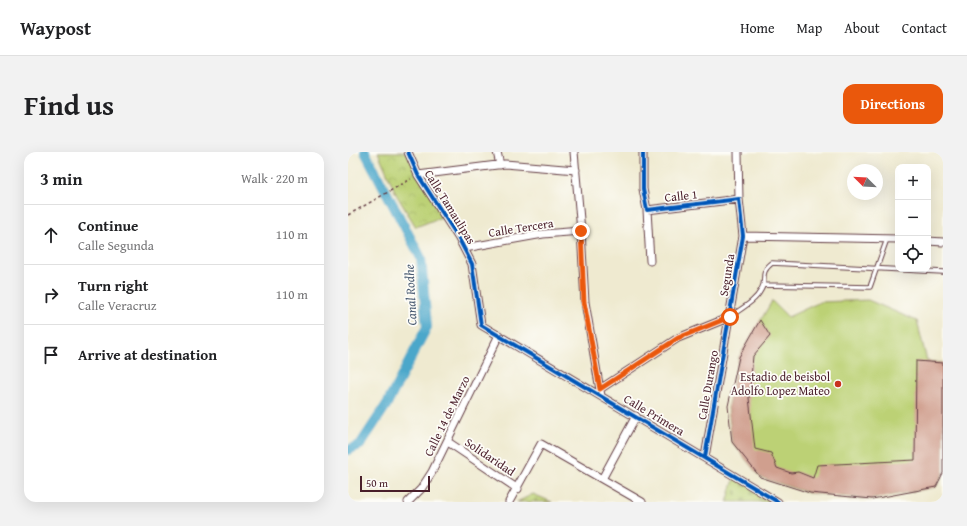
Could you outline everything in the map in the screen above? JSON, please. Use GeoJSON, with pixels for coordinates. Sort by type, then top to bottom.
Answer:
{"type":"FeatureCollection","features":[{"type":"Feature","properties":{"kind":"street","name":"Calle Tamaulipas"},"geometry":{"type":"LineString","coordinates":[[408,152],[418,175],[465,248],[472,264],[481,325],[499,335]]}},
{"type":"Feature","properties":{"kind":"street"},"geometry":{"type":"LineString","coordinates":[[497,152],[500,165]]}},
{"type":"Feature","properties":{"kind":"street"},"geometry":{"type":"LineString","coordinates":[[574,152],[581,231],[584,302],[601,392],[678,338],[730,317]]}},
{"type":"Feature","properties":{"kind":"street"},"geometry":{"type":"LineString","coordinates":[[643,152],[643,189],[647,210],[650,261]]}},
{"type":"Feature","properties":{"kind":"street"},"geometry":{"type":"LineString","coordinates":[[738,152],[739,199],[743,236],[895,239]]}},
{"type":"Feature","properties":{"kind":"street"},"geometry":{"type":"LineString","coordinates":[[418,175],[500,165],[576,170]]}},
{"type":"Feature","properties":{"kind":"street","name":"Calle 1"},"geometry":{"type":"LineString","coordinates":[[647,210],[739,199]]}},
{"type":"Feature","properties":{"kind":"street","name":"Calle Tercera"},"geometry":{"type":"LineString","coordinates":[[465,248],[543,234],[581,231]]}},
{"type":"Feature","properties":{"kind":"street","name":"Segunda"},"geometry":{"type":"LineString","coordinates":[[730,317],[743,236]]}},
{"type":"Feature","properties":{"kind":"street"},"geometry":{"type":"LineString","coordinates":[[931,241],[943,242]]}},
{"type":"Feature","properties":{"kind":"street","name":"Calle Durango"},"geometry":{"type":"LineString","coordinates":[[705,457],[730,317]]}},
{"type":"Feature","properties":{"kind":"street","name":"Calle Primera"},"geometry":{"type":"LineString","coordinates":[[499,335],[601,392],[636,416],[778,502]]}},
{"type":"Feature","properties":{"kind":"street","name":"Calle 14 de Marzo"},"geometry":{"type":"LineString","coordinates":[[408,502],[421,489],[448,442],[499,335]]}},
{"type":"Feature","properties":{"kind":"street"},"geometry":{"type":"LineString","coordinates":[[636,416],[602,479],[642,502]]}},
{"type":"Feature","properties":{"kind":"street","name":"Solidaridad"},"geometry":{"type":"LineString","coordinates":[[448,442],[518,489],[540,444],[602,479]]}},
{"type":"Feature","properties":{"kind":"street"},"geometry":{"type":"LineString","coordinates":[[509,502],[518,489]]}},
{"type":"Feature","properties":{"kind":"lane"},"geometry":{"type":"LineString","coordinates":[[764,285],[870,287],[887,238]]}},
{"type":"Feature","properties":{"kind":"lane"},"geometry":{"type":"LineString","coordinates":[[730,317],[757,297],[764,285],[762,276],[765,269],[772,263],[943,272]]}},
{"type":"Feature","properties":{"kind":"path"},"geometry":{"type":"LineString","coordinates":[[348,215],[418,175]]}},
{"type":"Feature","properties":{"kind":"green space"},"geometry":{"type":"Polygon","coordinates":[[[378,152],[406,152],[444,216],[416,227],[397,196],[378,152]]]}},
{"type":"Feature","properties":{"kind":"green space","name":"Estadio de beisbol Adolfo Lopez Mateo"},"geometry":{"type":"Polygon","coordinates":[[[868,300],[917,321],[927,361],[943,363],[943,473],[936,487],[872,499],[808,493],[760,477],[732,442],[728,406],[739,357],[772,301],[788,317],[820,302],[868,300]]]}},
{"type":"Feature","properties":{"kind":"green space"},"geometry":{"type":"Polygon","coordinates":[[[735,476],[778,502],[727,502],[735,476]]]}},
{"type":"Feature","properties":{"kind":"green space"},"geometry":{"type":"Polygon","coordinates":[[[533,494],[552,502],[517,502],[533,494]]]}},
{"type":"Feature","properties":{"kind":"building"},"geometry":{"type":"Polygon","coordinates":[[[760,320],[770,336],[753,356],[749,398],[755,449],[771,453],[777,468],[791,473],[798,472],[813,478],[817,465],[915,460],[916,361],[943,363],[943,473],[936,487],[872,499],[810,493],[760,477],[732,442],[728,406],[739,357],[760,320]]]}},
{"type":"Feature","properties":{"kind":"waterway","name":"Canal Rodhe"},"geometry":{"type":"LineString","coordinates":[[348,450],[360,445],[387,404],[427,327],[421,258],[365,152]]}},
{"type":"Feature","properties":{"kind":"cycle path"},"geometry":{"type":"LineString","coordinates":[[408,152],[418,175],[458,237],[472,264],[481,325],[778,502]]}},
{"type":"Feature","properties":{"kind":"cycle path"},"geometry":{"type":"LineString","coordinates":[[643,152],[643,189],[647,210],[739,199],[743,236],[705,457]]}},
{"type":"Feature","properties":{"kind":"place","name":"Estadio de beisbol Adolfo Lopez Mateo"},"geometry":{"type":"Point","coordinates":[838,384]}},
{"type":"Feature","properties":{"kind":"route"},"geometry":{"type":"LineString","coordinates":[[581,231],[584,302],[600,389],[678,338],[730,317]]}}]}
